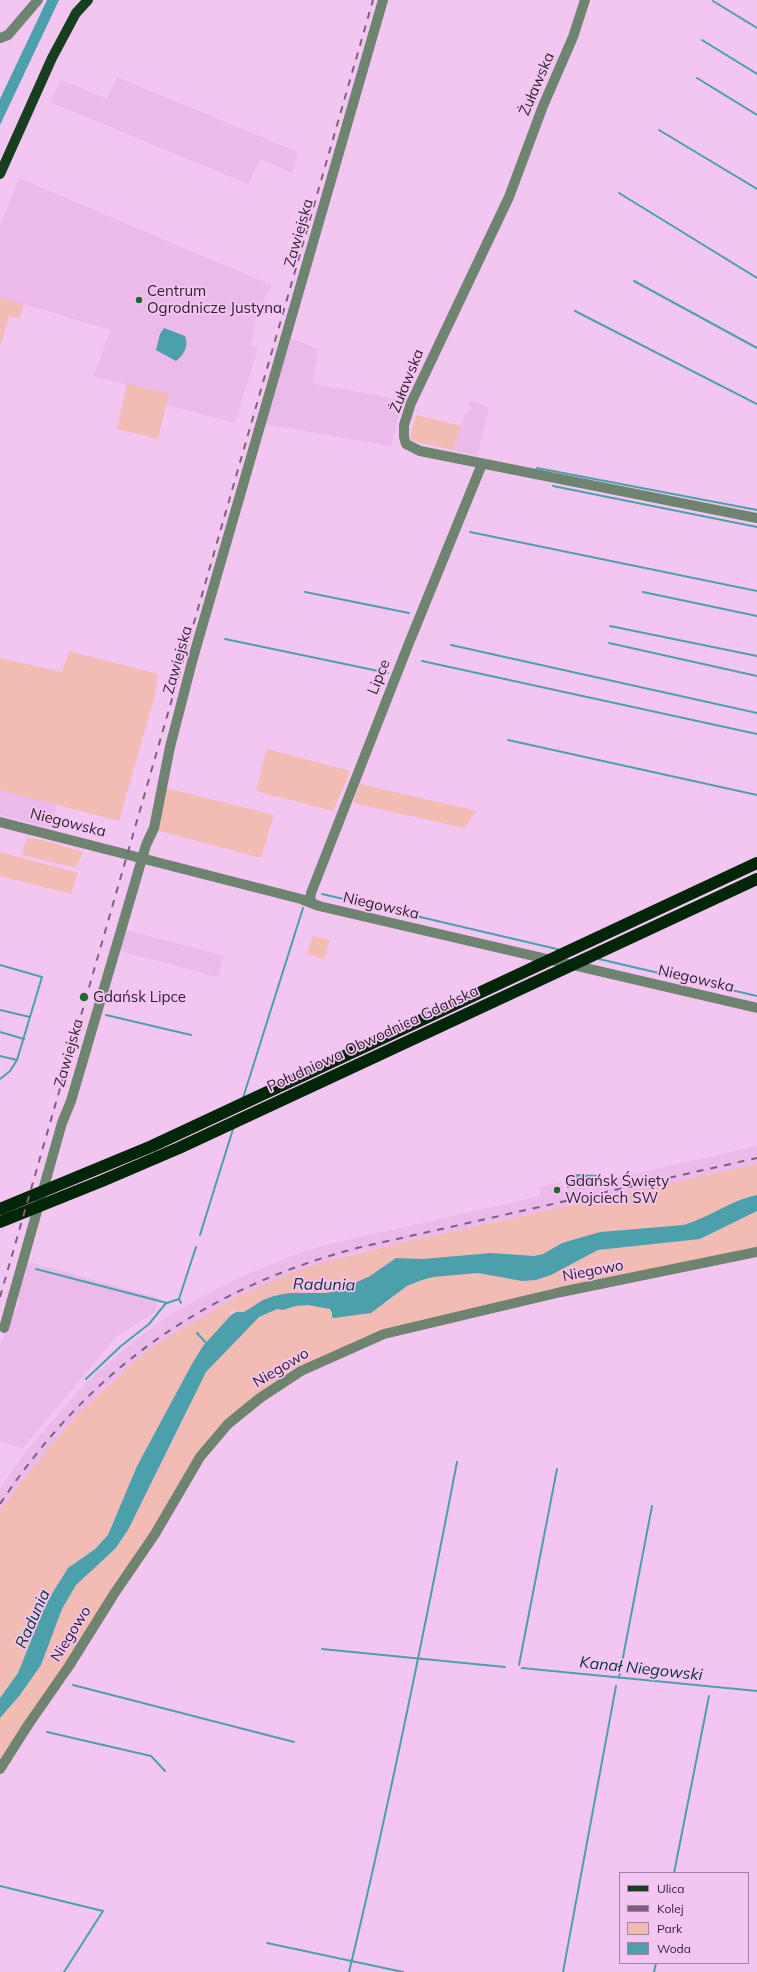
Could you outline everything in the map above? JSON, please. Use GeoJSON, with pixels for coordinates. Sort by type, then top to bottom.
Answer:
{"type":"FeatureCollection","features":[{"type":"Feature","properties":{"kind":"highway"},"geometry":{"type":"LineString","coordinates":[[0,1209],[138,1152],[231,1110],[757,863]]}},
{"type":"Feature","properties":{"kind":"highway","name":"Południowa Obwodnica Gdańska"},"geometry":{"type":"LineString","coordinates":[[0,1222],[179,1148],[757,879]]}},
{"type":"Feature","properties":{"kind":"highway"},"geometry":{"type":"LineString","coordinates":[[0,1202],[11,1198],[35,1195]]}},
{"type":"Feature","properties":{"kind":"main road"},"geometry":{"type":"LineString","coordinates":[[76,13],[79,0]]}},
{"type":"Feature","properties":{"kind":"main road"},"geometry":{"type":"LineString","coordinates":[[0,174],[52,58],[76,13],[88,0]]}},
{"type":"Feature","properties":{"kind":"street"},"geometry":{"type":"LineString","coordinates":[[0,38],[8,35],[38,0]]}},
{"type":"Feature","properties":{"kind":"street","name":"Zawiejska"},"geometry":{"type":"LineString","coordinates":[[4,1328],[62,1123],[71,1101],[143,858],[154,828],[170,747],[193,658],[383,0]]}},
{"type":"Feature","properties":{"kind":"street","name":"Żuławska"},"geometry":{"type":"LineString","coordinates":[[585,0],[573,37],[541,110],[517,179],[417,389],[404,425],[404,438],[406,444],[414,449],[482,464],[757,518]]}},
{"type":"Feature","properties":{"kind":"street","name":"Lipce"},"geometry":{"type":"LineString","coordinates":[[310,902],[311,893],[362,761],[482,464]]}},
{"type":"Feature","properties":{"kind":"street","name":"Niegowska"},"geometry":{"type":"LineString","coordinates":[[0,822],[378,920],[757,1008]]}},
{"type":"Feature","properties":{"kind":"street","name":"Niegowo"},"geometry":{"type":"LineString","coordinates":[[0,1769],[155,1534],[200,1457],[228,1424],[260,1398],[301,1371],[384,1334],[561,1292],[757,1252]]}},
{"type":"Feature","properties":{"kind":"shaded area"},"geometry":{"type":"Polygon","coordinates":[[[117,77],[298,152],[292,173],[260,159],[248,184],[50,102],[61,80],[107,99],[117,77]]]}},
{"type":"Feature","properties":{"kind":"shaded area","name":"Centrum Ogrodnicze Justyna"},"geometry":{"type":"Polygon","coordinates":[[[19,178],[271,285],[255,321],[251,346],[258,348],[235,423],[166,405],[168,394],[93,376],[111,330],[0,297],[0,225],[19,178]]]}},
{"type":"Feature","properties":{"kind":"shaded area"},"geometry":{"type":"Polygon","coordinates":[[[290,338],[318,349],[313,384],[398,399],[395,413],[399,414],[391,446],[264,424],[290,338]]]}},
{"type":"Feature","properties":{"kind":"shaded area"},"geometry":{"type":"Polygon","coordinates":[[[470,400],[489,408],[477,456],[453,450],[466,411],[469,413],[472,407],[468,405],[470,400]]]}},
{"type":"Feature","properties":{"kind":"shaded area"},"geometry":{"type":"Polygon","coordinates":[[[0,790],[57,804],[51,828],[0,815],[0,790]]]}},
{"type":"Feature","properties":{"kind":"shaded area"},"geometry":{"type":"Polygon","coordinates":[[[126,930],[224,956],[218,977],[120,951],[126,930]]]}},
{"type":"Feature","properties":{"kind":"shaded area"},"geometry":{"type":"Polygon","coordinates":[[[757,1146],[757,1164],[359,1252],[293,1272],[238,1296],[161,1341],[107,1385],[58,1437],[32,1468],[0,1511],[0,1488],[28,1449],[78,1391],[100,1370],[148,1330],[174,1312],[236,1279],[296,1254],[330,1244],[540,1196],[539,1187],[562,1182],[564,1190],[757,1146]]]}},
{"type":"Feature","properties":{"kind":"shaded area"},"geometry":{"type":"Polygon","coordinates":[[[26,1261],[159,1298],[155,1312],[116,1337],[23,1448],[0,1442],[0,1344],[9,1325],[12,1314],[19,1304],[18,1298],[26,1261]]]}},
{"type":"Feature","properties":{"kind":"green space"},"geometry":{"type":"Polygon","coordinates":[[[0,297],[24,304],[20,318],[9,316],[0,346],[0,297]]]}},
{"type":"Feature","properties":{"kind":"green space"},"geometry":{"type":"Polygon","coordinates":[[[127,384],[169,394],[158,439],[117,429],[127,384]]]}},
{"type":"Feature","properties":{"kind":"green space"},"geometry":{"type":"Polygon","coordinates":[[[416,415],[461,426],[453,450],[412,441],[410,436],[416,415]]]}},
{"type":"Feature","properties":{"kind":"green space"},"geometry":{"type":"Polygon","coordinates":[[[69,651],[158,674],[155,695],[119,821],[0,790],[0,658],[62,672],[69,651]]]}},
{"type":"Feature","properties":{"kind":"green space"},"geometry":{"type":"Polygon","coordinates":[[[267,749],[350,771],[333,811],[256,791],[267,749]]]}},
{"type":"Feature","properties":{"kind":"green space"},"geometry":{"type":"Polygon","coordinates":[[[360,784],[477,811],[464,828],[353,803],[360,784]]]}},
{"type":"Feature","properties":{"kind":"green space"},"geometry":{"type":"Polygon","coordinates":[[[166,788],[274,815],[261,858],[156,830],[166,788]]]}},
{"type":"Feature","properties":{"kind":"green space"},"geometry":{"type":"Polygon","coordinates":[[[27,838],[42,840],[83,852],[76,868],[22,855],[27,838]]]}},
{"type":"Feature","properties":{"kind":"green space"},"geometry":{"type":"Polygon","coordinates":[[[0,852],[78,873],[71,894],[0,876],[0,852]]]}},
{"type":"Feature","properties":{"kind":"green space"},"geometry":{"type":"Polygon","coordinates":[[[313,936],[330,940],[324,959],[307,954],[313,936]]]}},
{"type":"Feature","properties":{"kind":"green space"},"geometry":{"type":"Polygon","coordinates":[[[757,1164],[757,1195],[747,1197],[693,1222],[683,1225],[619,1230],[562,1243],[543,1254],[534,1256],[491,1253],[422,1259],[376,1293],[289,1293],[263,1300],[244,1312],[237,1313],[234,1309],[229,1312],[231,1316],[203,1346],[193,1362],[137,1466],[108,1535],[95,1549],[75,1562],[63,1575],[34,1632],[37,1636],[18,1673],[0,1698],[0,1511],[32,1468],[80,1412],[136,1360],[161,1341],[238,1296],[293,1272],[328,1261],[396,1244],[757,1164]]]}},
{"type":"Feature","properties":{"kind":"green space"},"geometry":{"type":"Polygon","coordinates":[[[757,1211],[757,1250],[383,1332],[254,1400],[184,1482],[0,1766],[0,1718],[20,1695],[41,1665],[62,1609],[76,1585],[115,1549],[128,1530],[189,1407],[194,1387],[217,1348],[258,1317],[282,1305],[385,1304],[407,1286],[422,1280],[426,1276],[478,1273],[551,1275],[598,1250],[700,1239],[757,1211]]]}},
{"type":"Feature","properties":{"kind":"water"},"geometry":{"type":"Polygon","coordinates":[[[47,0],[59,0],[0,125],[0,99],[47,0]]]}},
{"type":"Feature","properties":{"kind":"water"},"geometry":{"type":"Polygon","coordinates":[[[164,328],[185,336],[185,350],[176,361],[156,350],[160,334],[164,328]]]}},
{"type":"Feature","properties":{"kind":"water"},"geometry":{"type":"Polygon","coordinates":[[[577,1174],[598,1175],[599,1181],[567,1188],[565,1179],[577,1174]]]}},
{"type":"Feature","properties":{"kind":"water"},"geometry":{"type":"Polygon","coordinates":[[[757,1195],[757,1211],[700,1239],[598,1250],[551,1275],[536,1280],[522,1281],[478,1273],[433,1277],[407,1286],[371,1313],[334,1318],[332,1317],[330,1309],[308,1305],[296,1306],[283,1310],[277,1309],[259,1317],[206,1372],[128,1530],[115,1549],[76,1585],[62,1609],[41,1665],[20,1695],[0,1718],[0,1698],[18,1673],[43,1611],[53,1592],[68,1568],[95,1549],[108,1535],[137,1466],[193,1362],[203,1346],[231,1315],[236,1312],[244,1312],[263,1300],[274,1296],[289,1293],[326,1293],[340,1290],[370,1276],[396,1258],[422,1259],[491,1253],[534,1256],[543,1254],[562,1243],[600,1232],[683,1225],[693,1222],[747,1197],[757,1195]]]}},
{"type":"Feature","properties":{"kind":"waterway"},"geometry":{"type":"LineString","coordinates":[[713,1],[757,28]]}},
{"type":"Feature","properties":{"kind":"waterway"},"geometry":{"type":"LineString","coordinates":[[702,40],[757,74]]}},
{"type":"Feature","properties":{"kind":"waterway"},"geometry":{"type":"LineString","coordinates":[[697,78],[757,115]]}},
{"type":"Feature","properties":{"kind":"waterway"},"geometry":{"type":"LineString","coordinates":[[659,130],[757,189]]}},
{"type":"Feature","properties":{"kind":"waterway"},"geometry":{"type":"LineString","coordinates":[[619,193],[757,278]]}},
{"type":"Feature","properties":{"kind":"waterway"},"geometry":{"type":"LineString","coordinates":[[634,281],[757,348]]}},
{"type":"Feature","properties":{"kind":"waterway"},"geometry":{"type":"LineString","coordinates":[[575,311],[757,404]]}},
{"type":"Feature","properties":{"kind":"waterway"},"geometry":{"type":"LineString","coordinates":[[537,468],[757,510]]}},
{"type":"Feature","properties":{"kind":"waterway"},"geometry":{"type":"LineString","coordinates":[[553,486],[757,527]]}},
{"type":"Feature","properties":{"kind":"waterway"},"geometry":{"type":"LineString","coordinates":[[470,532],[757,591]]}},
{"type":"Feature","properties":{"kind":"waterway"},"geometry":{"type":"LineString","coordinates":[[305,592],[409,613]]}},
{"type":"Feature","properties":{"kind":"waterway"},"geometry":{"type":"LineString","coordinates":[[643,592],[757,616]]}},
{"type":"Feature","properties":{"kind":"waterway"},"geometry":{"type":"LineString","coordinates":[[610,626],[757,656]]}},
{"type":"Feature","properties":{"kind":"waterway"},"geometry":{"type":"LineString","coordinates":[[225,639],[388,673]]}},
{"type":"Feature","properties":{"kind":"waterway"},"geometry":{"type":"LineString","coordinates":[[609,643],[757,676]]}},
{"type":"Feature","properties":{"kind":"waterway"},"geometry":{"type":"LineString","coordinates":[[451,645],[757,713]]}},
{"type":"Feature","properties":{"kind":"waterway"},"geometry":{"type":"LineString","coordinates":[[422,661],[757,734]]}},
{"type":"Feature","properties":{"kind":"waterway"},"geometry":{"type":"LineString","coordinates":[[508,740],[757,795]]}},
{"type":"Feature","properties":{"kind":"waterway"},"geometry":{"type":"LineString","coordinates":[[322,894],[561,950]]}},
{"type":"Feature","properties":{"kind":"waterway"},"geometry":{"type":"LineString","coordinates":[[243,1098],[303,908]]}},
{"type":"Feature","properties":{"kind":"waterway"},"geometry":{"type":"LineString","coordinates":[[599,959],[757,996]]}},
{"type":"Feature","properties":{"kind":"waterway"},"geometry":{"type":"LineString","coordinates":[[0,965],[42,977],[17,1060],[10,1071],[0,1079]]}},
{"type":"Feature","properties":{"kind":"waterway"},"geometry":{"type":"LineString","coordinates":[[0,1010],[30,1017]]}},
{"type":"Feature","properties":{"kind":"waterway"},"geometry":{"type":"LineString","coordinates":[[106,1015],[191,1035]]}},
{"type":"Feature","properties":{"kind":"waterway"},"geometry":{"type":"LineString","coordinates":[[0,1032],[24,1039]]}},
{"type":"Feature","properties":{"kind":"waterway"},"geometry":{"type":"LineString","coordinates":[[0,1056],[17,1060]]}},
{"type":"Feature","properties":{"kind":"waterway"},"geometry":{"type":"LineString","coordinates":[[200,1235],[233,1129]]}},
{"type":"Feature","properties":{"kind":"waterway"},"geometry":{"type":"LineString","coordinates":[[179,1299],[196,1247]]}},
{"type":"Feature","properties":{"kind":"waterway"},"geometry":{"type":"LineString","coordinates":[[36,1269],[167,1303],[179,1299],[181,1303]]}},
{"type":"Feature","properties":{"kind":"waterway"},"geometry":{"type":"LineString","coordinates":[[86,1379],[121,1346],[149,1324],[166,1303]]}},
{"type":"Feature","properties":{"kind":"waterway"},"geometry":{"type":"LineString","coordinates":[[197,1333],[207,1344]]}},
{"type":"Feature","properties":{"kind":"waterway"},"geometry":{"type":"LineString","coordinates":[[349,1972],[379,1845],[406,1718],[457,1462]]}},
{"type":"Feature","properties":{"kind":"waterway"},"geometry":{"type":"LineString","coordinates":[[519,1665],[557,1469]]}},
{"type":"Feature","properties":{"kind":"waterway"},"geometry":{"type":"LineString","coordinates":[[619,1678],[652,1506]]}},
{"type":"Feature","properties":{"kind":"waterway","name":"Kanał Niegowski"},"geometry":{"type":"LineString","coordinates":[[322,1649],[505,1667]]}},
{"type":"Feature","properties":{"kind":"waterway","name":"Kanał Niegowski"},"geometry":{"type":"LineString","coordinates":[[522,1668],[757,1691]]}},
{"type":"Feature","properties":{"kind":"waterway"},"geometry":{"type":"LineString","coordinates":[[73,1685],[294,1742]]}},
{"type":"Feature","properties":{"kind":"waterway"},"geometry":{"type":"LineString","coordinates":[[563,1972],[616,1686]]}},
{"type":"Feature","properties":{"kind":"waterway"},"geometry":{"type":"LineString","coordinates":[[674,1872],[709,1696]]}},
{"type":"Feature","properties":{"kind":"waterway"},"geometry":{"type":"LineString","coordinates":[[47,1732],[151,1756],[165,1771]]}},
{"type":"Feature","properties":{"kind":"waterway"},"geometry":{"type":"LineString","coordinates":[[0,1886],[103,1911],[64,1972]]}},
{"type":"Feature","properties":{"kind":"waterway"},"geometry":{"type":"LineString","coordinates":[[267,1943],[403,1972]]}},
{"type":"Feature","properties":{"kind":"waterway"},"geometry":{"type":"LineString","coordinates":[[654,1972],[656,1964]]}},
{"type":"Feature","properties":{"kind":"railway"},"geometry":{"type":"LineString","coordinates":[[0,1297],[373,0]]}},
{"type":"Feature","properties":{"kind":"railway"},"geometry":{"type":"LineString","coordinates":[[0,1504],[34,1456],[71,1414],[111,1375],[154,1342],[200,1312],[249,1287],[301,1265],[357,1248],[757,1158]]}},
{"type":"Feature","properties":{"kind":"place","name":"Centrum Ogrodnicze Justyna"},"geometry":{"type":"Point","coordinates":[139,300]}},
{"type":"Feature","properties":{"kind":"place","name":"Gdańsk Lipce"},"geometry":{"type":"Point","coordinates":[84,997]}},
{"type":"Feature","properties":{"kind":"place","name":"Gdańsk Święty Wojciech SW"},"geometry":{"type":"Point","coordinates":[557,1190]}},
{"type":"Feature","properties":{"kind":"water label","name":"Radunia"},"geometry":{"type":"Point","coordinates":[324,1285]}},
{"type":"Feature","properties":{"kind":"water label","name":"Radunia"},"geometry":{"type":"Point","coordinates":[33,1619]}}]}
